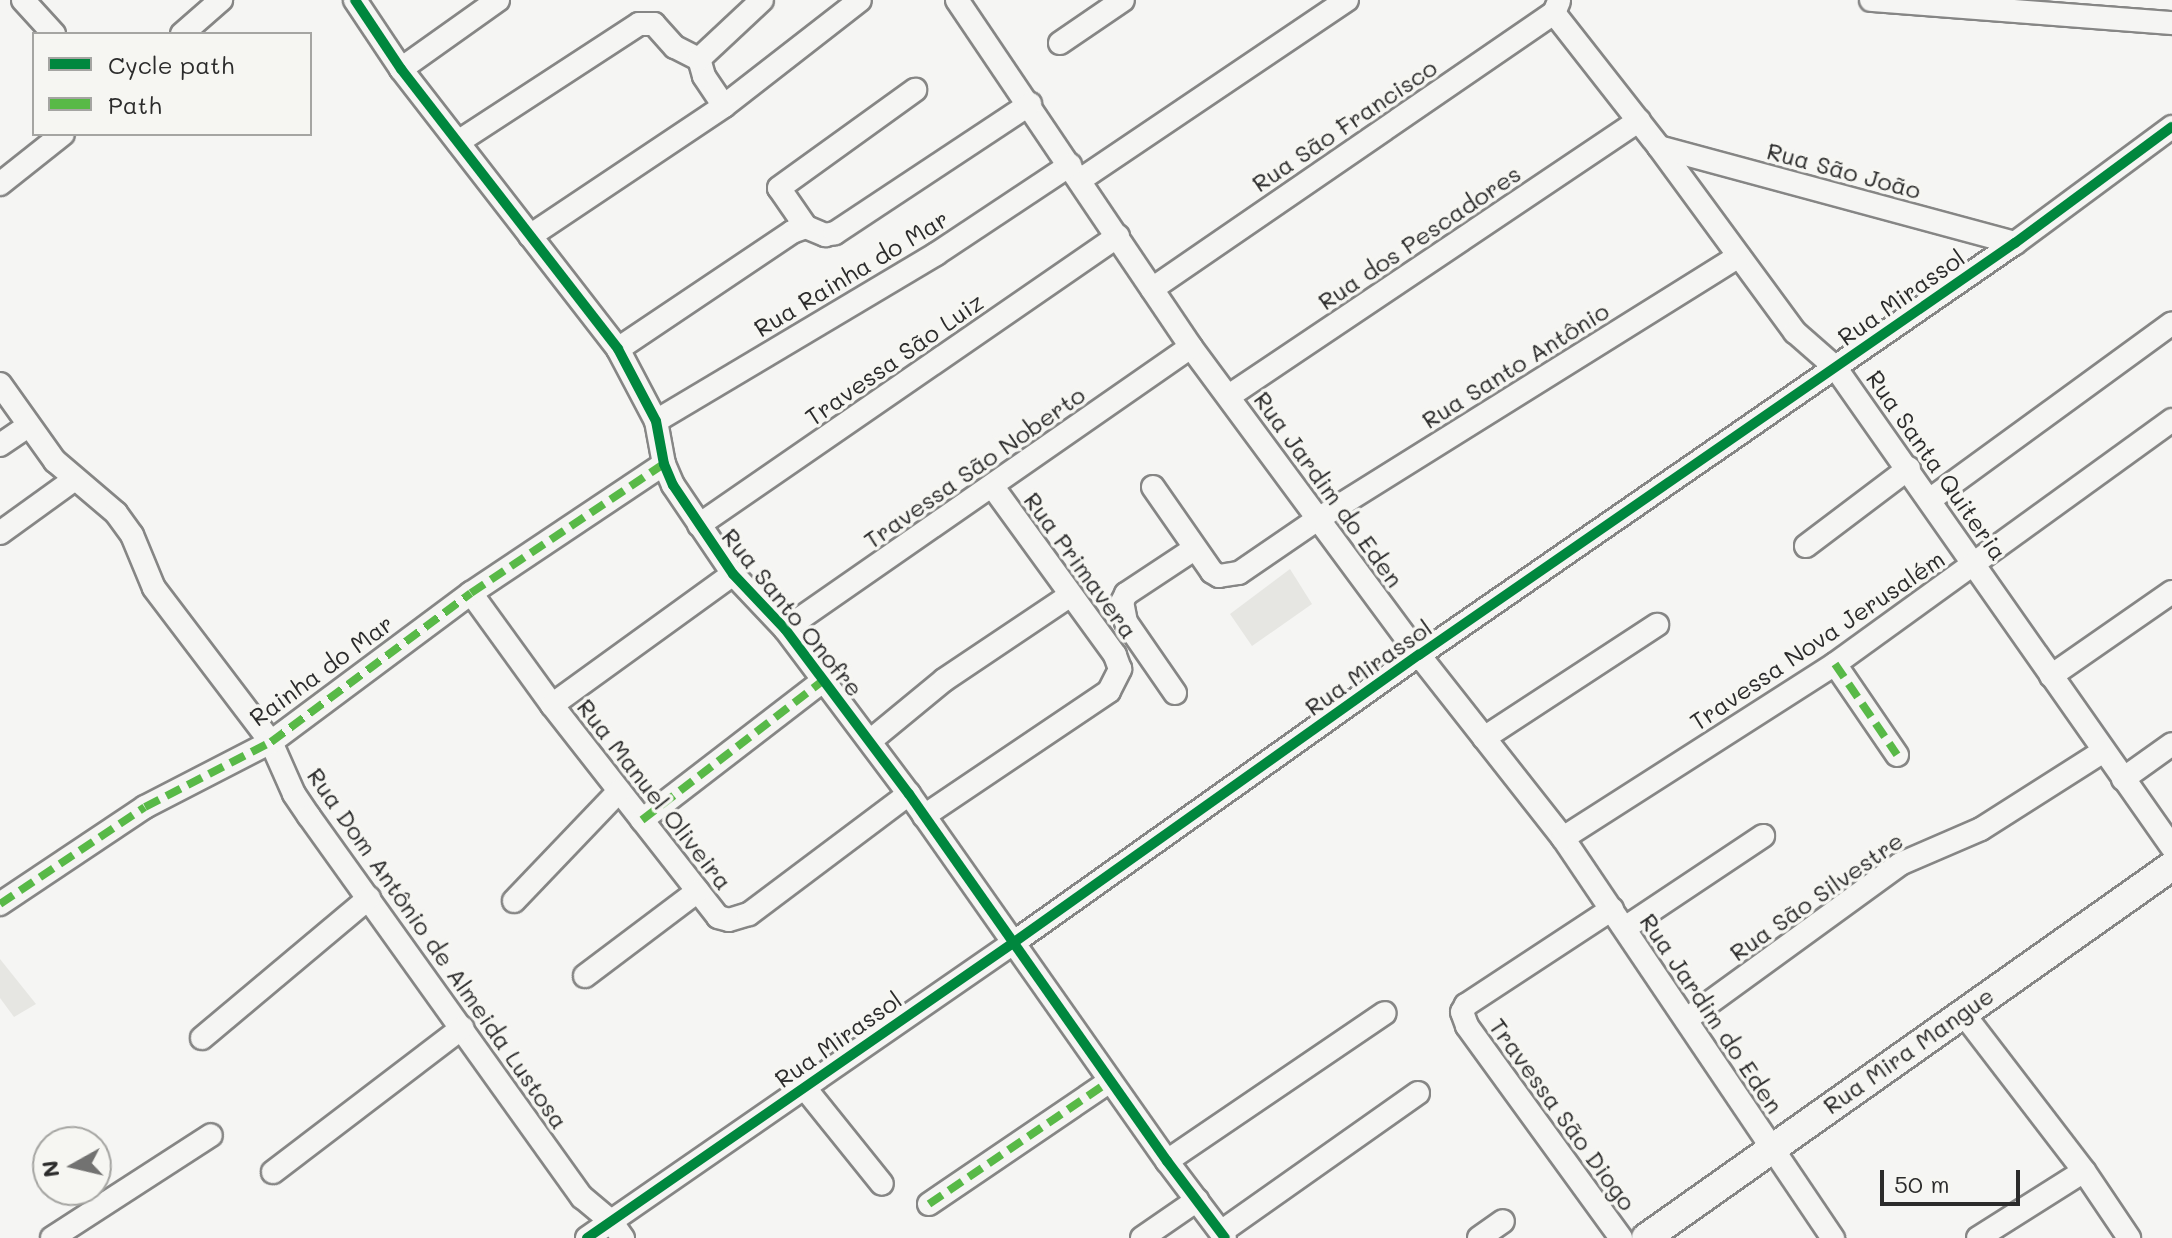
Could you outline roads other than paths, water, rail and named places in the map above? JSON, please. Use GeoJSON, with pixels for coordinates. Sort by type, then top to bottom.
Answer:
{"type":"FeatureCollection","features":[{"type":"Feature","properties":{"kind":"main road","name":"Rua Mira Mangue"},"geometry":{"type":"LineString","coordinates":[[1646,1238],[1770,1147],[2172,866]]}},
{"type":"Feature","properties":{"kind":"street"},"geometry":{"type":"LineString","coordinates":[[23,0],[52,32]]}},
{"type":"Feature","properties":{"kind":"street"},"geometry":{"type":"LineString","coordinates":[[184,32],[221,0]]}},
{"type":"Feature","properties":{"kind":"street","name":"Rua Santo Onofre"},"geometry":{"type":"LineString","coordinates":[[355,0],[401,69],[618,349],[656,421],[664,464],[699,525],[733,574],[785,629],[870,741],[1167,1161],[1223,1235]]}},
{"type":"Feature","properties":{"kind":"street"},"geometry":{"type":"LineString","coordinates":[[401,69],[498,0]]}},
{"type":"Feature","properties":{"kind":"street"},"geometry":{"type":"LineString","coordinates":[[699,59],[762,0]]}},
{"type":"Feature","properties":{"kind":"street"},"geometry":{"type":"LineString","coordinates":[[530,236],[724,106],[860,0]]}},
{"type":"Feature","properties":{"kind":"street","name":"Rua Jardim do Eden"},"geometry":{"type":"LineString","coordinates":[[957,0],[1191,347],[1419,655],[1563,838],[1833,1238]]}},
{"type":"Feature","properties":{"kind":"street"},"geometry":{"type":"LineString","coordinates":[[1060,43],[1123,0]]}},
{"type":"Feature","properties":{"kind":"street","name":"Rua Rainha do Mar"},"geometry":{"type":"LineString","coordinates":[[656,421],[1075,173],[1347,0]]}},
{"type":"Feature","properties":{"kind":"street"},"geometry":{"type":"LineString","coordinates":[[1871,0],[2172,23]]}},
{"type":"Feature","properties":{"kind":"street","name":"Rua Santa Quiteria"},"geometry":{"type":"LineString","coordinates":[[1557,7],[1807,346],[1835,367],[1909,468],[2102,752],[2172,847]]}},
{"type":"Feature","properties":{"kind":"street","name":"Rua São Francisco"},"geometry":{"type":"LineString","coordinates":[[1152,289],[1557,7]]}},
{"type":"Feature","properties":{"kind":"street"},"geometry":{"type":"LineString","coordinates":[[458,142],[639,24],[654,24],[675,47],[699,59],[704,76],[724,106]]}},
{"type":"Feature","properties":{"kind":"street"},"geometry":{"type":"LineString","coordinates":[[915,90],[779,188],[806,227],[825,235],[835,233],[1030,104]]}},
{"type":"Feature","properties":{"kind":"street","name":"Rua dos Pescadores"},"geometry":{"type":"LineString","coordinates":[[1229,396],[1639,121]]}},
{"type":"Feature","properties":{"kind":"street","name":"Rua Mirassol"},"geometry":{"type":"LineString","coordinates":[[602,1234],[804,1087],[1419,655],[2015,243],[2172,127]]}},
{"type":"Feature","properties":{"kind":"street"},"geometry":{"type":"LineString","coordinates":[[0,184],[60,136]]}},
{"type":"Feature","properties":{"kind":"street","name":"Rua São João"},"geometry":{"type":"LineString","coordinates":[[1659,147],[2015,243]]}},
{"type":"Feature","properties":{"kind":"street"},"geometry":{"type":"LineString","coordinates":[[618,349],[762,250],[806,227]]}},
{"type":"Feature","properties":{"kind":"street","name":"Travessa São Luiz"},"geometry":{"type":"LineString","coordinates":[[699,525],[1118,236]]}},
{"type":"Feature","properties":{"kind":"street","name":"Rua Santo Antônio"},"geometry":{"type":"LineString","coordinates":[[1153,487],[1212,572],[1229,576],[1739,256]]}},
{"type":"Feature","properties":{"kind":"street"},"geometry":{"type":"LineString","coordinates":[[1931,499],[2172,323]]}},
{"type":"Feature","properties":{"kind":"street","name":"Travessa São Noberto"},"geometry":{"type":"LineString","coordinates":[[785,629],[1191,347]]}},
{"type":"Feature","properties":{"kind":"street","name":"Rua Dom Antônio de Almeida Lustosa"},"geometry":{"type":"LineString","coordinates":[[0,384],[55,461],[116,513],[132,535],[154,588],[172,616],[271,742],[294,794],[582,1197],[602,1234]]}},
{"type":"Feature","properties":{"kind":"street","name":"Travessa Nova Jerusalém"},"geometry":{"type":"LineString","coordinates":[[1563,838],[1835,664],[2172,420]]}},
{"type":"Feature","properties":{"kind":"street"},"geometry":{"type":"LineString","coordinates":[[0,445],[28,426]]}},
{"type":"Feature","properties":{"kind":"street","name":"Rainha do Mar"},"geometry":{"type":"LineString","coordinates":[[0,904],[145,807],[271,742],[471,593],[664,464]]}},
{"type":"Feature","properties":{"kind":"street"},"geometry":{"type":"LineString","coordinates":[[1806,546],[1909,468]]}},
{"type":"Feature","properties":{"kind":"street"},"geometry":{"type":"LineString","coordinates":[[0,533],[75,479]]}},
{"type":"Feature","properties":{"kind":"street","name":"Rua Primavera"},"geometry":{"type":"LineString","coordinates":[[924,816],[1109,691],[1120,669],[1115,655],[1069,596],[993,487]]}},
{"type":"Feature","properties":{"kind":"street"},"geometry":{"type":"LineString","coordinates":[[1175,693],[1126,622],[1122,602],[1126,594],[1194,549]]}},
{"type":"Feature","properties":{"kind":"street"},"geometry":{"type":"LineString","coordinates":[[552,705],[733,574]]}},
{"type":"Feature","properties":{"kind":"street"},"geometry":{"type":"LineString","coordinates":[[2051,676],[2172,592]]}},
{"type":"Feature","properties":{"kind":"street","name":"Rua Manuel Oliveira"},"geometry":{"type":"LineString","coordinates":[[471,593],[552,705],[718,917],[740,919],[909,794]]}},
{"type":"Feature","properties":{"kind":"street"},"geometry":{"type":"LineString","coordinates":[[870,741],[944,680],[1069,596]]}},
{"type":"Feature","properties":{"kind":"street"},"geometry":{"type":"LineString","coordinates":[[1484,738],[1657,625]]}},
{"type":"Feature","properties":{"kind":"street"},"geometry":{"type":"LineString","coordinates":[[1835,664],[1897,755]]}},
{"type":"Feature","properties":{"kind":"street"},"geometry":{"type":"LineString","coordinates":[[642,820],[824,680]]}},
{"type":"Feature","properties":{"kind":"street"},"geometry":{"type":"LineString","coordinates":[[2123,779],[2172,744]]}},
{"type":"Feature","properties":{"kind":"street","name":"Rua São Silvestre"},"geometry":{"type":"LineString","coordinates":[[1687,1019],[1900,864],[1981,829],[2102,752]]}},
{"type":"Feature","properties":{"kind":"street"},"geometry":{"type":"LineString","coordinates":[[514,901],[619,791]]}},
{"type":"Feature","properties":{"kind":"street"},"geometry":{"type":"LineString","coordinates":[[1618,919],[1763,836]]}},
{"type":"Feature","properties":{"kind":"street"},"geometry":{"type":"LineString","coordinates":[[585,976],[698,891]]}},
{"type":"Feature","properties":{"kind":"street"},"geometry":{"type":"LineString","coordinates":[[202,1038],[369,898]]}},
{"type":"Feature","properties":{"kind":"street","name":"Travessa São Diogo"},"geometry":{"type":"LineString","coordinates":[[1618,919],[1466,1005],[1462,1012],[1467,1026],[1621,1238]]}},
{"type":"Feature","properties":{"kind":"street"},"geometry":{"type":"LineString","coordinates":[[1962,1012],[2084,1171],[2129,1238]]}},
{"type":"Feature","properties":{"kind":"street"},"geometry":{"type":"LineString","coordinates":[[1167,1161],[1385,1013]]}},
{"type":"Feature","properties":{"kind":"street"},"geometry":{"type":"LineString","coordinates":[[273,1172],[462,1028]]}},
{"type":"Feature","properties":{"kind":"street"},"geometry":{"type":"LineString","coordinates":[[929,1204],[1110,1081]]}},
{"type":"Feature","properties":{"kind":"street"},"geometry":{"type":"LineString","coordinates":[[804,1087],[882,1184]]}},
{"type":"Feature","properties":{"kind":"street"},"geometry":{"type":"LineString","coordinates":[[1223,1235],[1418,1093]]}},
{"type":"Feature","properties":{"kind":"street"},"geometry":{"type":"LineString","coordinates":[[52,1238],[211,1135]]}},
{"type":"Feature","properties":{"kind":"street"},"geometry":{"type":"LineString","coordinates":[[1978,1238],[2084,1171]]}},
{"type":"Feature","properties":{"kind":"street"},"geometry":{"type":"LineString","coordinates":[[1142,1238],[1197,1200]]}},
{"type":"Feature","properties":{"kind":"street"},"geometry":{"type":"LineString","coordinates":[[1479,1238],[1503,1221]]}}]}
